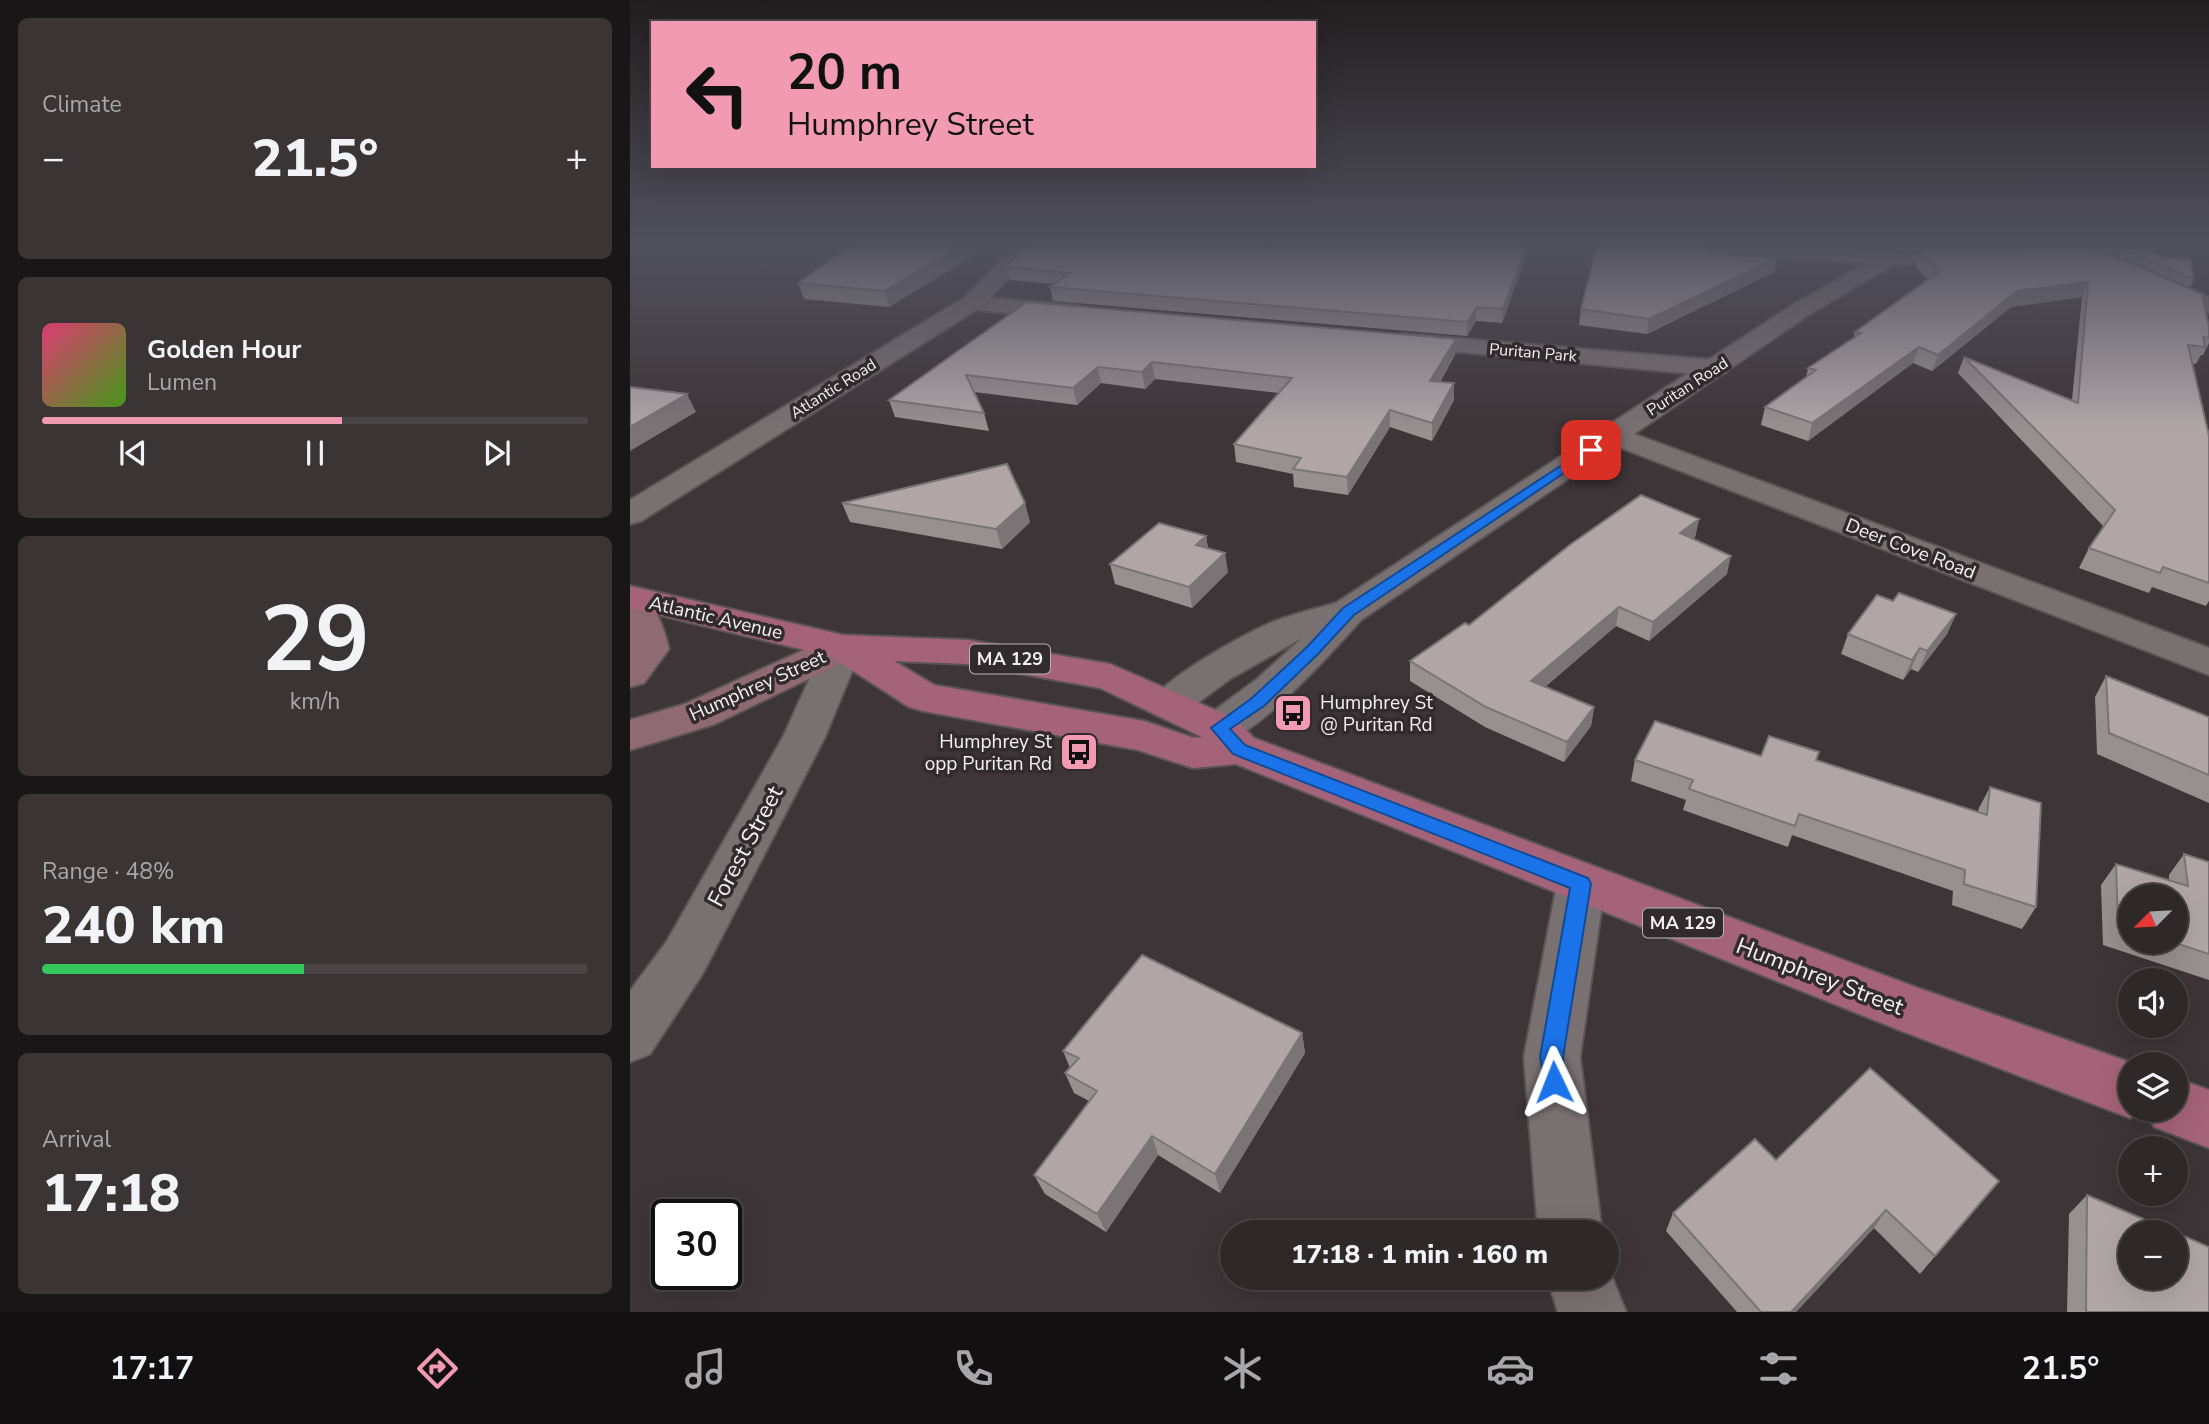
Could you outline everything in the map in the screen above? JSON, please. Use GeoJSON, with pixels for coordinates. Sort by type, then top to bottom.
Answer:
{"type":"FeatureCollection","features":[{"type":"Feature","properties":{"kind":"main road","name":"Atlantic Avenue"},"geometry":{"type":"LineString","coordinates":[[630,598],[843,647]]}},
{"type":"Feature","properties":{"kind":"main road","name":"Atlantic Avenue"},"geometry":{"type":"LineString","coordinates":[[630,598],[645,625],[650,649],[630,674]]}},
{"type":"Feature","properties":{"kind":"main road","name":"Humphrey Street"},"geometry":{"type":"LineString","coordinates":[[843,647],[923,697],[1144,736],[1217,743],[1918,1013],[2118,1086]]}},
{"type":"Feature","properties":{"kind":"main road","name":"Humphrey Street"},"geometry":{"type":"LineString","coordinates":[[630,735],[700,714],[843,647],[968,652],[1110,677],[1170,703],[1217,743]]}},
{"type":"Feature","properties":{"kind":"main road"},"geometry":{"type":"LineString","coordinates":[[1144,736],[1170,703]]}},
{"type":"Feature","properties":{"kind":"main road"},"geometry":{"type":"LineString","coordinates":[[2188,1112],[2209,1119]]}},
{"type":"Feature","properties":{"kind":"street","name":"Atlantic Road"},"geometry":{"type":"LineString","coordinates":[[630,514],[967,306]]}},
{"type":"Feature","properties":{"kind":"street"},"geometry":{"type":"LineString","coordinates":[[1009,306],[1099,314]]}},
{"type":"Feature","properties":{"kind":"street","name":"Puritan Road"},"geometry":{"type":"LineString","coordinates":[[1217,743],[1313,650],[1348,612],[1807,306]]}},
{"type":"Feature","properties":{"kind":"street","name":"Puritan Park"},"geometry":{"type":"LineString","coordinates":[[1388,340],[1716,368]]}},
{"type":"Feature","properties":{"kind":"street","name":"Deer Cove Road"},"geometry":{"type":"LineString","coordinates":[[1613,435],[2209,662]]}},
{"type":"Feature","properties":{"kind":"street","name":"Puritan Road"},"geometry":{"type":"LineString","coordinates":[[1170,703],[1216,670],[1282,632],[1348,612]]}},
{"type":"Feature","properties":{"kind":"street","name":"Forest Street"},"geometry":{"type":"LineString","coordinates":[[630,1036],[685,957],[804,737],[843,647]]}},
{"type":"Feature","properties":{"kind":"street"},"geometry":{"type":"LineString","coordinates":[[1569,1220],[1552,1057],[1581,884]]}},
{"type":"Feature","properties":{"kind":"street"},"geometry":{"type":"LineString","coordinates":[[1584,1290],[1592,1312]]}},
{"type":"Feature","properties":{"kind":"building"},"geometry":{"type":"Polygon","coordinates":[[[1021,306],[1076,306],[1456,339],[1430,381],[1454,383],[1432,423],[1390,410],[1347,477],[1293,469],[1301,458],[1234,444],[1292,378],[1152,362],[1142,372],[1098,367],[1073,388],[966,375],[984,413],[889,400],[1021,306]]]}},
{"type":"Feature","properties":{"kind":"building"},"geometry":{"type":"Polygon","coordinates":[[[1279,306],[1504,306],[1503,309],[1477,307],[1467,322],[1279,306]]]}},
{"type":"Feature","properties":{"kind":"building"},"geometry":{"type":"Polygon","coordinates":[[[1582,306],[1676,306],[1649,319],[1581,309],[1582,306]]]}},
{"type":"Feature","properties":{"kind":"building"},"geometry":{"type":"Polygon","coordinates":[[[1891,306],[1998,306],[1938,355],[1919,347],[1812,423],[1765,407],[1816,370],[1808,368],[1861,333],[1855,332],[1891,306]]]}},
{"type":"Feature","properties":{"kind":"building"},"geometry":{"type":"Polygon","coordinates":[[[2086,306],[2205,306],[2209,338],[2203,337],[2205,347],[2188,345],[2209,436],[2209,583],[2163,567],[2160,573],[2089,548],[2115,510],[1964,357],[2078,403],[2086,306]]]}},
{"type":"Feature","properties":{"kind":"building"},"geometry":{"type":"Polygon","coordinates":[[[630,387],[687,394],[630,427],[630,387]]]}},
{"type":"Feature","properties":{"kind":"building"},"geometry":{"type":"Polygon","coordinates":[[[1007,464],[1025,503],[996,529],[842,503],[1007,464]]]}},
{"type":"Feature","properties":{"kind":"building"},"geometry":{"type":"Polygon","coordinates":[[[1641,495],[1699,519],[1680,533],[1731,556],[1653,622],[1619,607],[1531,681],[1594,707],[1567,742],[1486,707],[1410,661],[1465,623],[1469,625],[1571,544],[1641,495]]]}},
{"type":"Feature","properties":{"kind":"building"},"geometry":{"type":"Polygon","coordinates":[[[1159,523],[1206,536],[1196,545],[1225,553],[1189,587],[1110,564],[1159,523]]]}},
{"type":"Feature","properties":{"kind":"building"},"geometry":{"type":"Polygon","coordinates":[[[1899,593],[1956,614],[1927,651],[1920,648],[1912,660],[1848,634],[1877,595],[1893,601],[1899,593]]]}},
{"type":"Feature","properties":{"kind":"building"},"geometry":{"type":"Polygon","coordinates":[[[2106,676],[2209,717],[2209,775],[2109,733],[2106,676]]]}},
{"type":"Feature","properties":{"kind":"building"},"geometry":{"type":"Polygon","coordinates":[[[1655,721],[1761,756],[1769,736],[1819,752],[1816,760],[1987,815],[1990,787],[2041,803],[2036,907],[1964,884],[1965,870],[1799,814],[1795,826],[1689,789],[1693,780],[1635,760],[1655,721]]]}},
{"type":"Feature","properties":{"kind":"building"},"geometry":{"type":"Polygon","coordinates":[[[2184,854],[2209,862],[2209,954],[2188,947],[2188,884],[2184,854]]]}},
{"type":"Feature","properties":{"kind":"building"},"geometry":{"type":"Polygon","coordinates":[[[2116,864],[2181,884],[2118,884],[2118,924],[2116,864]]]}},
{"type":"Feature","properties":{"kind":"building"},"geometry":{"type":"Polygon","coordinates":[[[1142,955],[1302,1033],[1215,1174],[1152,1136],[1097,1214],[1034,1175],[1097,1091],[1065,1073],[1079,1058],[1063,1051],[1142,955]]]}},
{"type":"Feature","properties":{"kind":"building"},"geometry":{"type":"Polygon","coordinates":[[[1870,1068],[1999,1181],[1935,1256],[1886,1210],[1791,1312],[1761,1312],[1673,1213],[1755,1139],[1776,1160],[1870,1068]]]}},
{"type":"Feature","properties":{"kind":"building"},"geometry":{"type":"Polygon","coordinates":[[[2087,1195],[2146,1220],[2118,1220],[2118,1290],[2188,1290],[2188,1238],[2209,1247],[2209,1312],[2086,1312],[2087,1195]]]}},
{"type":"Feature","properties":{"kind":"place","name":"Humphrey St @ Puritan Rd"},"geometry":{"type":"Point","coordinates":[1293,713]}},
{"type":"Feature","properties":{"kind":"place","name":"Humphrey St opp Puritan Rd"},"geometry":{"type":"Point","coordinates":[1079,752]}},
{"type":"Feature","properties":{"kind":"route"},"geometry":{"type":"LineString","coordinates":[[1554,1082],[1552,1057],[1581,884],[1239,749],[1219,728],[1258,702],[1313,650],[1348,612],[1591,450]]}}]}
